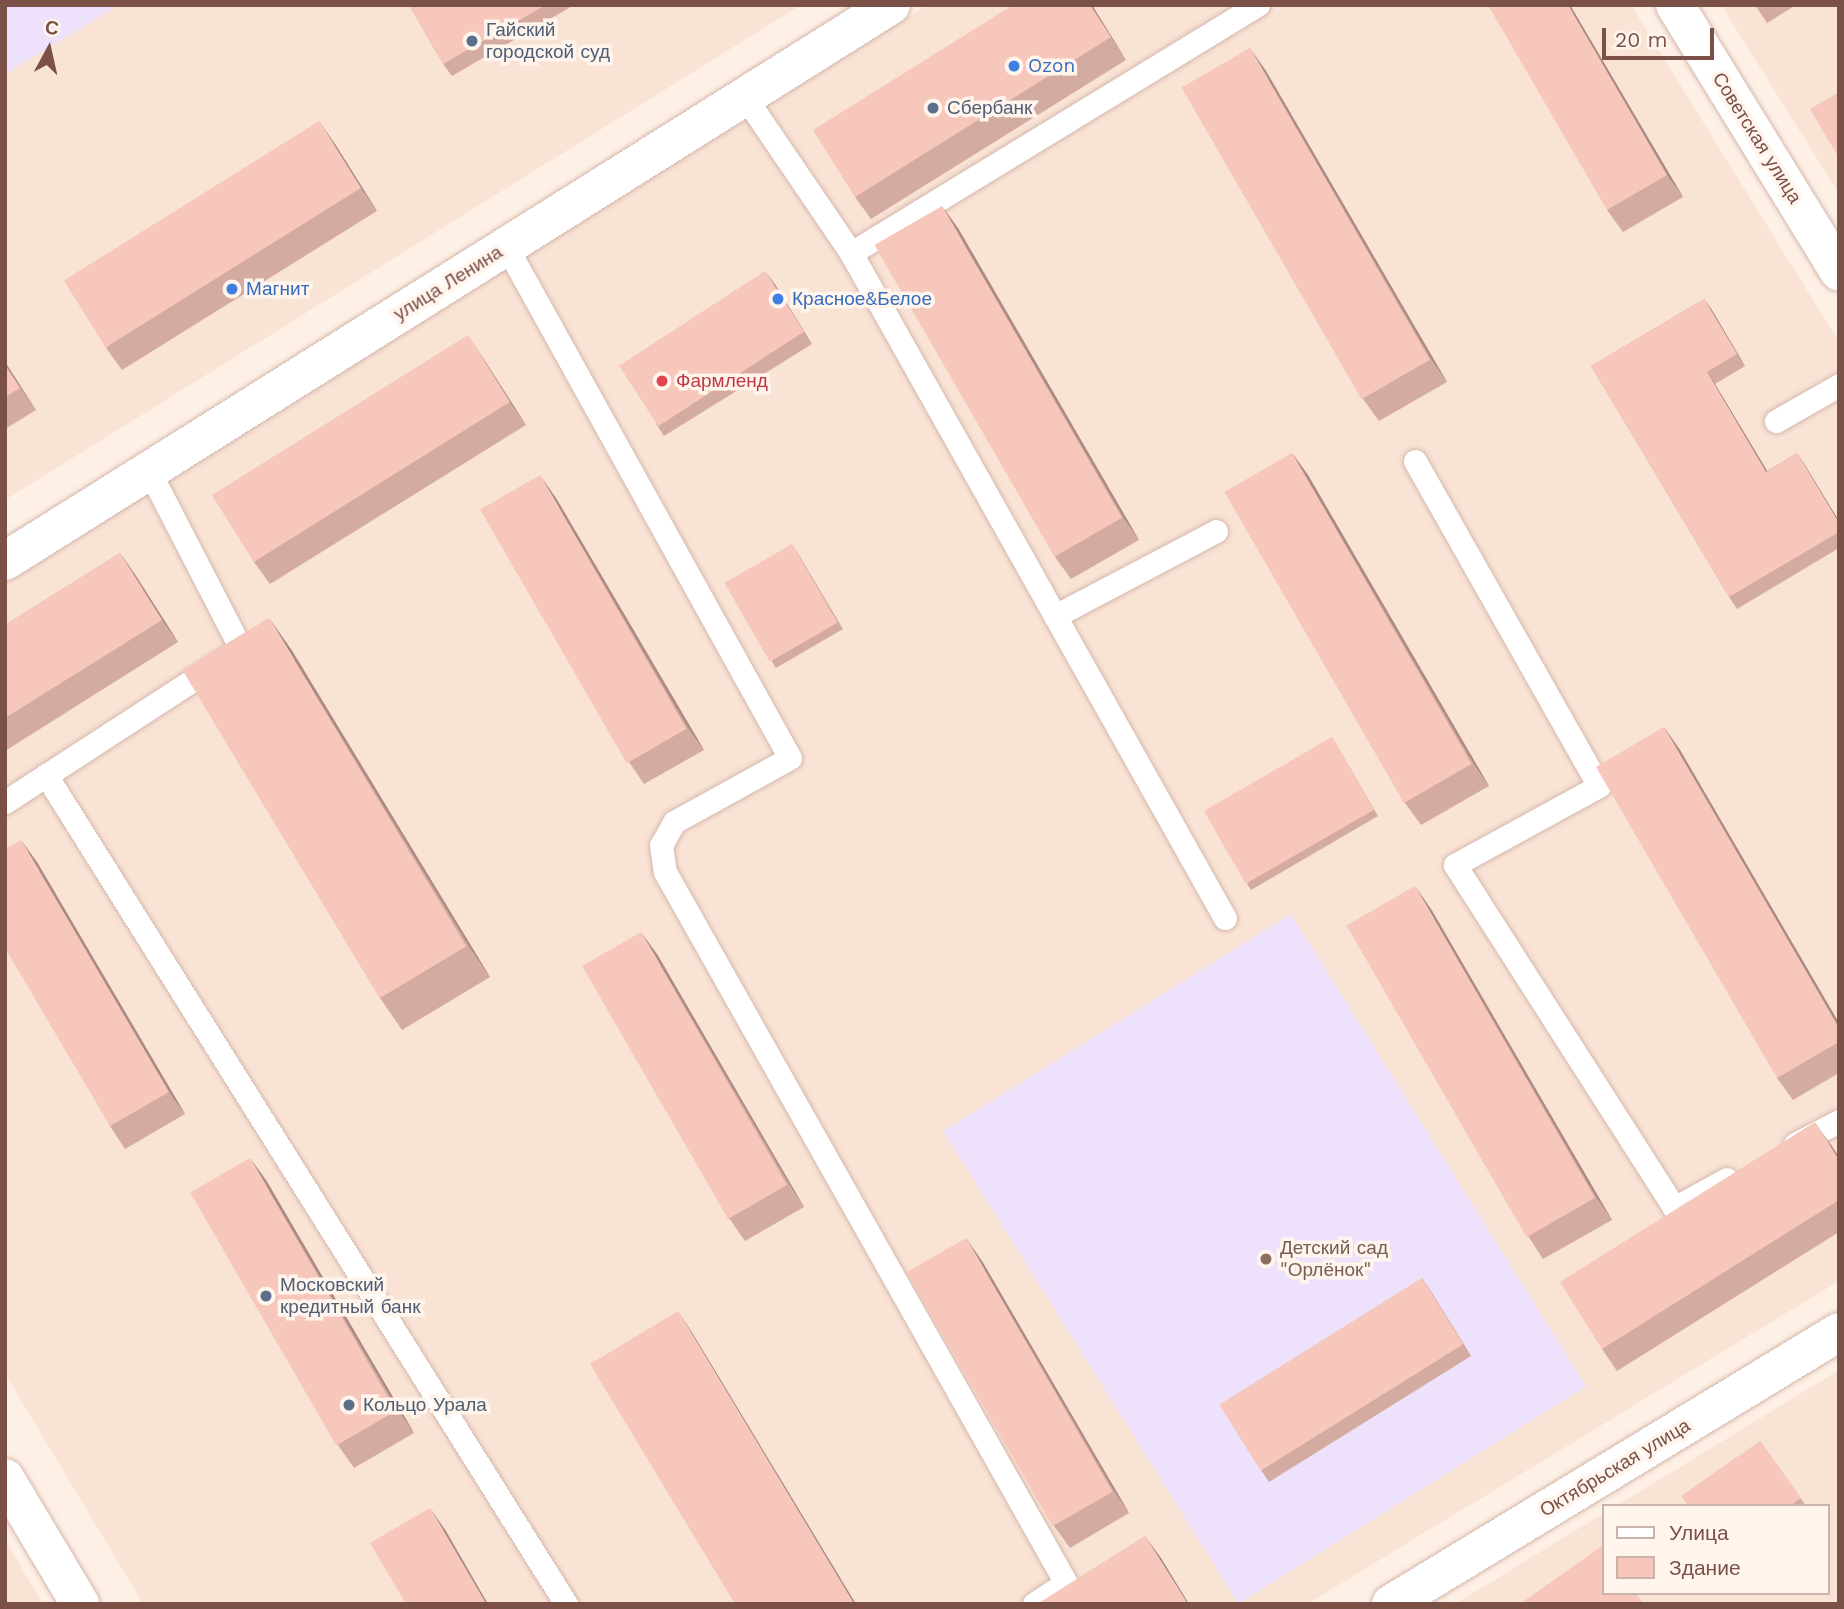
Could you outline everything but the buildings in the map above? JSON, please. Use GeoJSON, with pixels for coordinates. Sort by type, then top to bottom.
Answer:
{"type":"FeatureCollection","features":[{"type":"Feature","properties":{"kind":"street","name":"улица Ленина"},"geometry":{"type":"LineString","coordinates":[[5,561],[891,5]]}},
{"type":"Feature","properties":{"kind":"street","name":"Советская улица"},"geometry":{"type":"LineString","coordinates":[[1675,5],[1839,272]]}},
{"type":"Feature","properties":{"kind":"street","name":"Октябрьская улица"},"geometry":{"type":"LineString","coordinates":[[1391,1604],[1839,1332]]}},
{"type":"Feature","properties":{"kind":"street"},"geometry":{"type":"LineString","coordinates":[[5,1478],[80,1604]]}},
{"type":"Feature","properties":{"kind":"lane"},"geometry":{"type":"LineString","coordinates":[[851,253],[1258,5]]}},
{"type":"Feature","properties":{"kind":"lane"},"geometry":{"type":"LineString","coordinates":[[745,97],[851,253],[1225,918]]}},
{"type":"Feature","properties":{"kind":"lane"},"geometry":{"type":"LineString","coordinates":[[506,246],[790,758],[674,822],[661,845],[665,872],[1066,1583],[1034,1604]]}},
{"type":"Feature","properties":{"kind":"lane"},"geometry":{"type":"LineString","coordinates":[[1776,421],[1839,385]]}},
{"type":"Feature","properties":{"kind":"lane"},"geometry":{"type":"LineString","coordinates":[[1415,461],[1599,786],[1455,864],[1674,1208],[1744,1171]]}},
{"type":"Feature","properties":{"kind":"lane"},"geometry":{"type":"LineString","coordinates":[[5,802],[241,649],[149,471]]}},
{"type":"Feature","properties":{"kind":"lane"},"geometry":{"type":"LineString","coordinates":[[1055,616],[1216,531]]}},
{"type":"Feature","properties":{"kind":"lane"},"geometry":{"type":"LineString","coordinates":[[46,775],[565,1604]]}},
{"type":"Feature","properties":{"kind":"lane"},"geometry":{"type":"LineString","coordinates":[[1780,1152],[1839,1121]]}},
{"type":"Feature","properties":{"kind":"shaded area"},"geometry":{"type":"Polygon","coordinates":[[[5,5],[801,5],[5,500],[5,5]]]}},
{"type":"Feature","properties":{"kind":"shaded area"},"geometry":{"type":"Polygon","coordinates":[[[5,5],[119,5],[5,74],[5,5]]]}},
{"type":"Feature","properties":{"kind":"shaded area"},"geometry":{"type":"Polygon","coordinates":[[[927,5],[1631,5],[1839,342],[1839,1281],[1307,1604],[143,1604],[5,1374],[5,581],[927,5]]]}},
{"type":"Feature","properties":{"kind":"shaded area"},"geometry":{"type":"Polygon","coordinates":[[[1721,5],[1839,5],[1839,194],[1721,5]]]}},
{"type":"Feature","properties":{"kind":"shaded area","name":"Детский сад \"Орлёнок\""},"geometry":{"type":"Polygon","coordinates":[[[1291,914],[1586,1386],[1238,1604],[943,1131],[1291,914]]]}},
{"type":"Feature","properties":{"kind":"shaded area"},"geometry":{"type":"Polygon","coordinates":[[[1839,1370],[1839,1604],[1455,1604],[1602,1514],[1602,1595],[1830,1595],[1830,1504],[1619,1504],[1839,1370]]]}},
{"type":"Feature","properties":{"kind":"shaded area"},"geometry":{"type":"Polygon","coordinates":[[[5,1540],[43,1604],[5,1604],[5,1540]]]}},
{"type":"Feature","properties":{"kind":"place","name":"Гайский городской суд"},"geometry":{"type":"Point","coordinates":[472,41]}},
{"type":"Feature","properties":{"kind":"place","name":"Ozon"},"geometry":{"type":"Point","coordinates":[1014,66]}},
{"type":"Feature","properties":{"kind":"place","name":"Сбербанк"},"geometry":{"type":"Point","coordinates":[933,108]}},
{"type":"Feature","properties":{"kind":"place","name":"Магнит"},"geometry":{"type":"Point","coordinates":[232,289]}},
{"type":"Feature","properties":{"kind":"place","name":"Красное&Белое"},"geometry":{"type":"Point","coordinates":[778,299]}},
{"type":"Feature","properties":{"kind":"place","name":"Фармленд"},"geometry":{"type":"Point","coordinates":[662,381]}},
{"type":"Feature","properties":{"kind":"place","name":"Детский сад \"Орлёнок\""},"geometry":{"type":"Point","coordinates":[1266,1259]}},
{"type":"Feature","properties":{"kind":"place","name":"Московский кредитный банк"},"geometry":{"type":"Point","coordinates":[266,1296]}},
{"type":"Feature","properties":{"kind":"place","name":"Кольцо Урала"},"geometry":{"type":"Point","coordinates":[349,1405]}}]}
